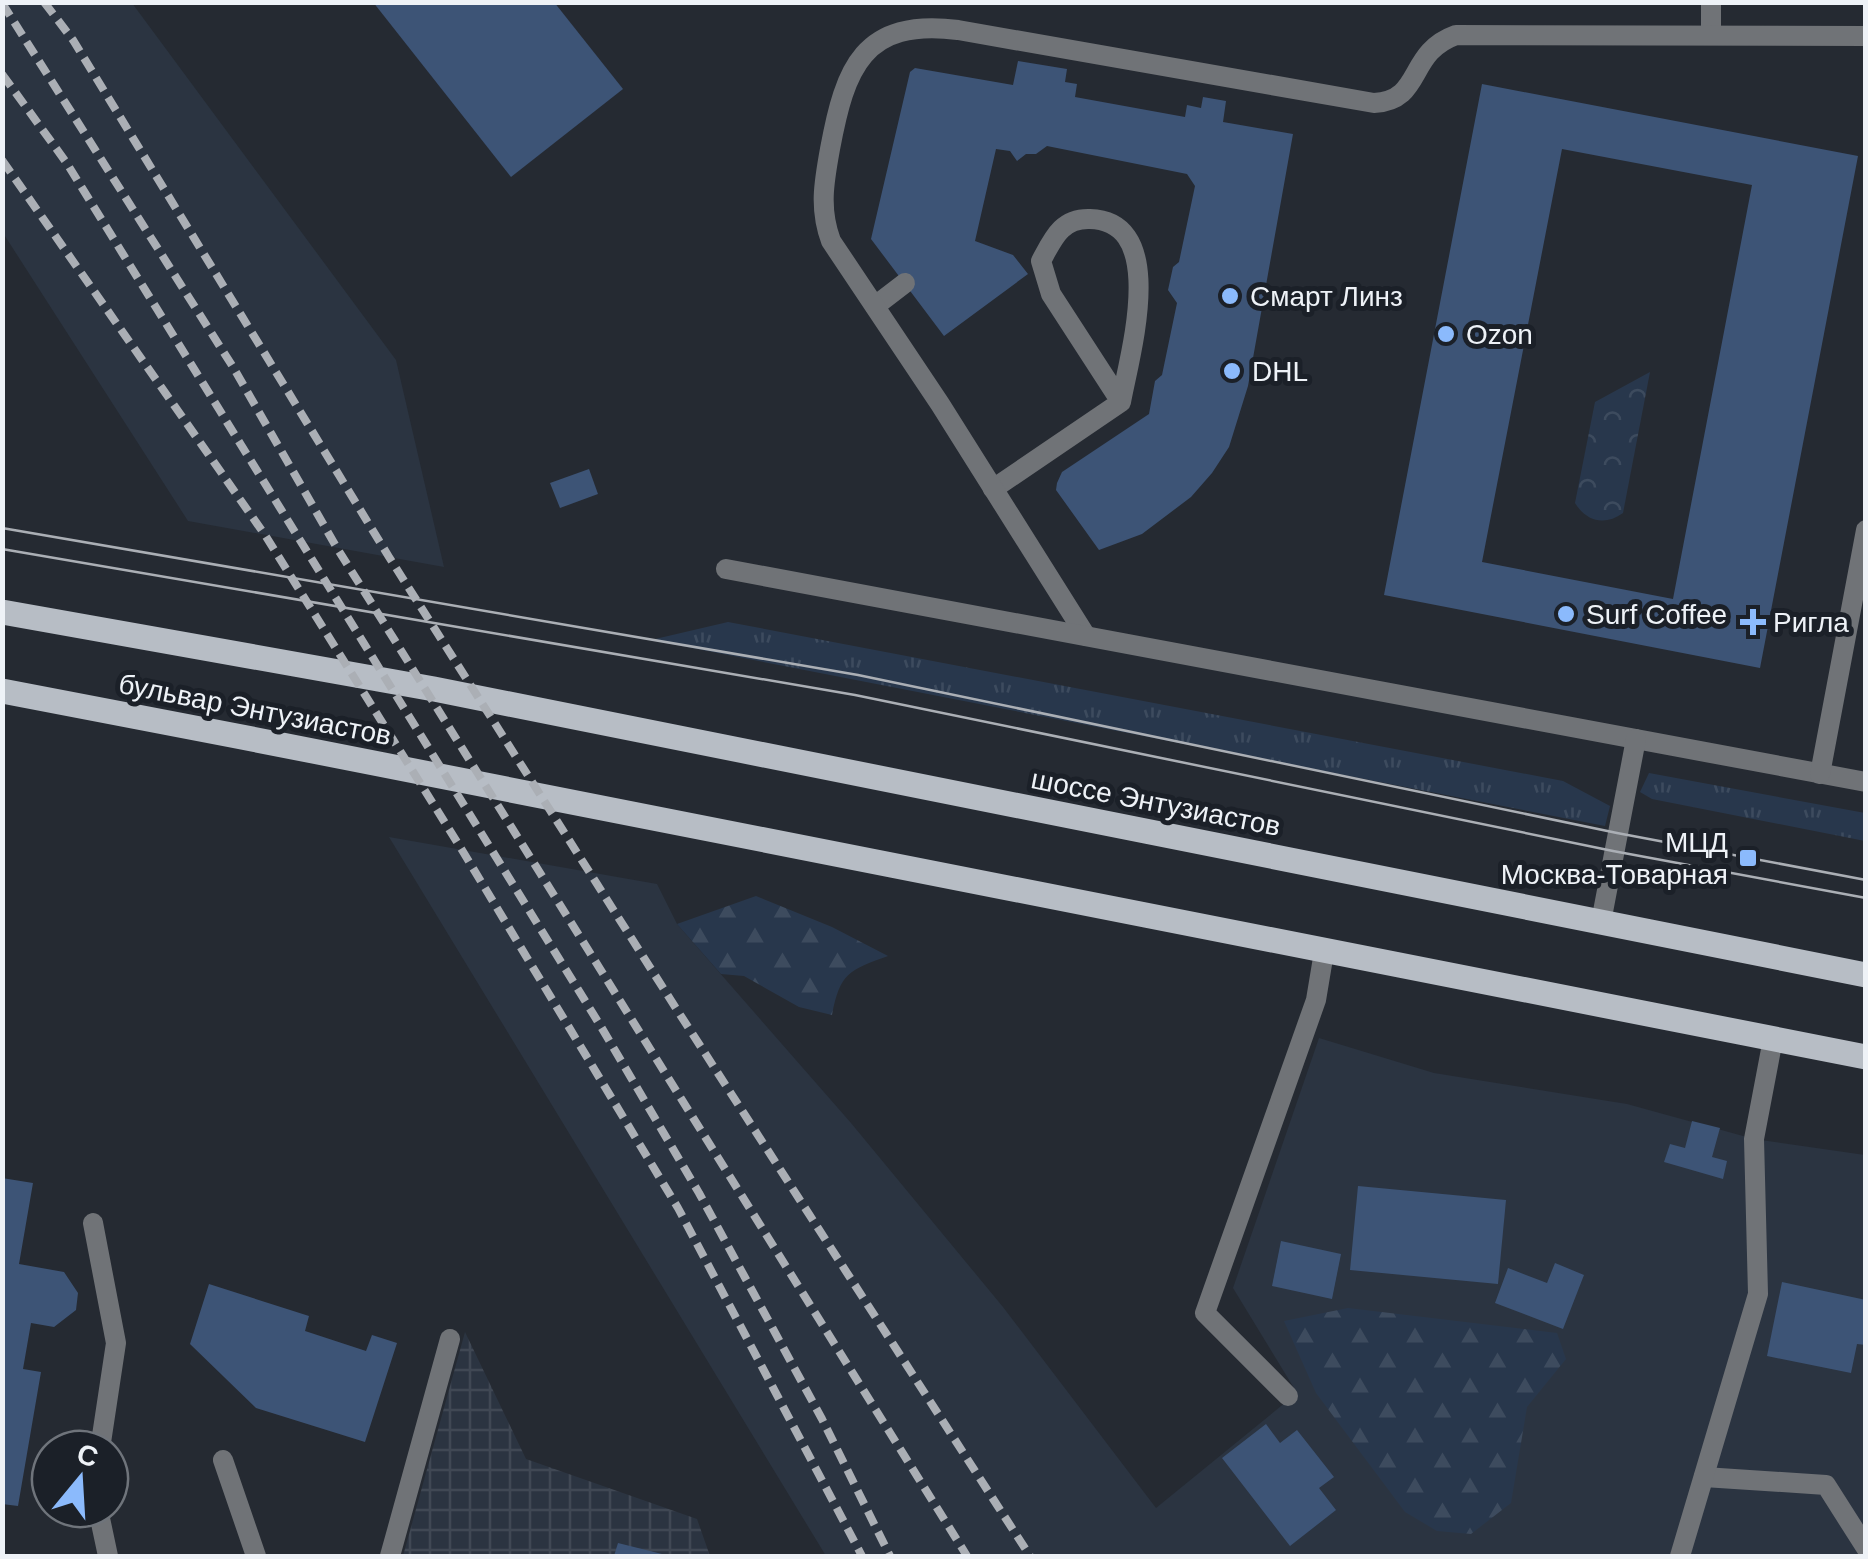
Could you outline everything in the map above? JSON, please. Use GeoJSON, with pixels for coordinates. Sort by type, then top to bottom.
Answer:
{"type":"FeatureCollection","features":[{"type":"Feature","properties":{"kind":"main road","name":"бульвар Энтузиастов"},"geometry":{"type":"LineString","coordinates":[[2,612],[434,689]]}},
{"type":"Feature","properties":{"kind":"main road","name":"шоссе Энтузиастов"},"geometry":{"type":"LineString","coordinates":[[434,689],[1866,975]]}},
{"type":"Feature","properties":{"kind":"main road","name":"бульвар Энтузиастов"},"geometry":{"type":"LineString","coordinates":[[2,692],[497,785],[1324,952]]}},
{"type":"Feature","properties":{"kind":"main road"},"geometry":{"type":"LineString","coordinates":[[1324,952],[1866,1057]]}},
{"type":"Feature","properties":{"kind":"street"},"geometry":{"type":"LineString","coordinates":[[1710,2],[1711,36]]}},
{"type":"Feature","properties":{"kind":"street"},"geometry":{"type":"LineString","coordinates":[[1086,636],[831,242],[824,223],[824,186],[846,80],[858,60],[880,41],[899,31],[925,26],[958,30],[1374,104],[1390,102],[1404,94],[1426,53],[1456,35],[1866,36]]}},
{"type":"Feature","properties":{"kind":"street"},"geometry":{"type":"LineString","coordinates":[[993,490],[1121,402],[1139,302],[1137,262],[1130,244],[1116,228],[1094,219],[1076,220],[1058,229],[1041,261],[1051,294],[1121,402]]}},
{"type":"Feature","properties":{"kind":"street"},"geometry":{"type":"LineString","coordinates":[[874,306],[905,283]]}},
{"type":"Feature","properties":{"kind":"street"},"geometry":{"type":"LineString","coordinates":[[1820,774],[1866,530]]}},
{"type":"Feature","properties":{"kind":"street"},"geometry":{"type":"LineString","coordinates":[[726,569],[1866,782]]}},
{"type":"Feature","properties":{"kind":"street"},"geometry":{"type":"LineString","coordinates":[[1601,922],[1636,739]]}},
{"type":"Feature","properties":{"kind":"street"},"geometry":{"type":"LineString","coordinates":[[1288,1396],[1205,1313],[1316,1000],[1324,952]]}},
{"type":"Feature","properties":{"kind":"street"},"geometry":{"type":"LineString","coordinates":[[1680,1556],[1758,1294],[1754,1139],[1773,1039]]}},
{"type":"Feature","properties":{"kind":"street"},"geometry":{"type":"LineString","coordinates":[[93,1222],[116,1343],[103,1429]]}},
{"type":"Feature","properties":{"kind":"street"},"geometry":{"type":"LineString","coordinates":[[390,1556],[450,1338]]}},
{"type":"Feature","properties":{"kind":"street"},"geometry":{"type":"LineString","coordinates":[[223,1460],[256,1556]]}},
{"type":"Feature","properties":{"kind":"street"},"geometry":{"type":"LineString","coordinates":[[1704,1477],[1826,1485],[1866,1548]]}},
{"type":"Feature","properties":{"kind":"street"},"geometry":{"type":"LineString","coordinates":[[102,1529],[108,1556]]}},
{"type":"Feature","properties":{"kind":"shaded area"},"geometry":{"type":"Polygon","coordinates":[[[3,2],[132,3],[396,360],[444,567],[188,521],[3,233],[3,2]]]}},
{"type":"Feature","properties":{"kind":"shaded area"},"geometry":{"type":"Polygon","coordinates":[[[389,837],[657,884],[677,924],[851,1123],[1003,1307],[1156,1508],[1297,1393],[1233,1288],[1319,1038],[1434,1073],[1627,1104],[1754,1139],[1865,1155],[1865,1556],[826,1556],[389,837]]]}},
{"type":"Feature","properties":{"kind":"shaded area"},"geometry":{"type":"Polygon","coordinates":[[[465,1332],[526,1459],[697,1519],[710,1556],[403,1556],[465,1332]]]}},
{"type":"Feature","properties":{"kind":"green space"},"geometry":{"type":"Polygon","coordinates":[[[1650,372],[1623,513],[1610,520],[1591,518],[1575,503],[1595,402],[1650,372]]]}},
{"type":"Feature","properties":{"kind":"green space"},"geometry":{"type":"Polygon","coordinates":[[[728,622],[1563,781],[1610,806],[1605,826],[651,640],[728,622]]]}},
{"type":"Feature","properties":{"kind":"green space"},"geometry":{"type":"Polygon","coordinates":[[[1649,773],[1865,813],[1865,841],[1652,799],[1640,792],[1649,773]]]}},
{"type":"Feature","properties":{"kind":"green space"},"geometry":{"type":"Polygon","coordinates":[[[756,896],[832,927],[888,956],[848,975],[832,1015],[799,1007],[744,976],[721,974],[677,924],[756,896]]]}},
{"type":"Feature","properties":{"kind":"green space"},"geometry":{"type":"Polygon","coordinates":[[[1348,1308],[1557,1333],[1566,1359],[1527,1407],[1511,1503],[1471,1534],[1437,1531],[1405,1512],[1316,1393],[1284,1321],[1348,1308]]]}},
{"type":"Feature","properties":{"kind":"building"},"geometry":{"type":"Polygon","coordinates":[[[373,2],[554,2],[623,89],[511,177],[373,2]]]}},
{"type":"Feature","properties":{"kind":"building"},"geometry":{"type":"Polygon","coordinates":[[[1018,61],[1067,69],[1065,82],[1077,84],[1075,97],[1185,117],[1187,105],[1201,108],[1203,97],[1226,101],[1223,122],[1293,134],[1248,386],[1229,447],[1191,497],[1142,534],[1099,550],[1056,490],[1057,483],[1062,472],[1149,414],[1155,381],[1162,375],[1177,303],[1168,290],[1173,267],[1179,262],[1195,186],[1187,174],[1047,146],[1017,161],[1010,151],[996,149],[975,241],[1013,255],[1028,274],[944,336],[871,239],[910,72],[915,68],[1013,85],[1018,61]]]}},
{"type":"Feature","properties":{"kind":"building"},"geometry":{"type":"Polygon","coordinates":[[[1482,84],[1858,156],[1760,668],[1384,595],[1482,84]],[[1562,149],[1482,562],[1673,599],[1752,185],[1562,149]]]}},
{"type":"Feature","properties":{"kind":"building"},"geometry":{"type":"Polygon","coordinates":[[[589,469],[598,494],[560,508],[550,483],[589,469]]]}},
{"type":"Feature","properties":{"kind":"building"},"geometry":{"type":"Polygon","coordinates":[[[1692,1121],[1720,1128],[1712,1157],[1727,1161],[1723,1179],[1664,1162],[1670,1144],[1685,1148],[1692,1121]]]}},
{"type":"Feature","properties":{"kind":"building"},"geometry":{"type":"Polygon","coordinates":[[[2,1178],[33,1183],[19,1264],[64,1272],[78,1293],[76,1310],[54,1327],[31,1323],[23,1369],[41,1372],[18,1506],[2,1504],[2,1178]]]}},
{"type":"Feature","properties":{"kind":"building"},"geometry":{"type":"Polygon","coordinates":[[[1358,1186],[1506,1200],[1498,1284],[1350,1270],[1358,1186]]]}},
{"type":"Feature","properties":{"kind":"building"},"geometry":{"type":"Polygon","coordinates":[[[1281,1241],[1341,1254],[1332,1299],[1272,1286],[1281,1241]]]}},
{"type":"Feature","properties":{"kind":"building"},"geometry":{"type":"Polygon","coordinates":[[[1555,1263],[1584,1275],[1563,1329],[1495,1303],[1508,1268],[1547,1283],[1555,1263]]]}},
{"type":"Feature","properties":{"kind":"building"},"geometry":{"type":"Polygon","coordinates":[[[1782,1282],[1866,1300],[1866,1345],[1857,1344],[1851,1373],[1767,1356],[1782,1282]]]}},
{"type":"Feature","properties":{"kind":"building"},"geometry":{"type":"Polygon","coordinates":[[[209,1284],[309,1316],[305,1331],[366,1351],[372,1335],[397,1343],[365,1442],[256,1408],[190,1344],[209,1284]]]}},
{"type":"Feature","properties":{"kind":"building"},"geometry":{"type":"Polygon","coordinates":[[[1266,1424],[1280,1443],[1297,1430],[1334,1477],[1319,1488],[1336,1510],[1290,1546],[1222,1458],[1266,1424]]]}},
{"type":"Feature","properties":{"kind":"building"},"geometry":{"type":"Polygon","coordinates":[[[618,1543],[666,1555],[666,1556],[614,1556],[618,1543]]]}},
{"type":"Feature","properties":{"kind":"tram line"},"geometry":{"type":"LineString","coordinates":[[2,528],[858,675],[1617,833],[1866,880]]}},
{"type":"Feature","properties":{"kind":"tram line"},"geometry":{"type":"LineString","coordinates":[[2,549],[855,695],[1613,851],[1866,898]]}},
{"type":"Feature","properties":{"kind":"railway"},"geometry":{"type":"LineString","coordinates":[[44,2],[73,40],[389,557],[1030,1556]]}},
{"type":"Feature","properties":{"kind":"railway"},"geometry":{"type":"LineString","coordinates":[[2,3],[233,367],[337,548],[967,1556]]}},
{"type":"Feature","properties":{"kind":"railway"},"geometry":{"type":"LineString","coordinates":[[2,74],[66,162],[600,1025],[699,1193],[822,1419],[890,1556]]}},
{"type":"Feature","properties":{"kind":"railway"},"geometry":{"type":"LineString","coordinates":[[2,160],[265,535],[462,850],[678,1208],[862,1556]]}},
{"type":"Feature","properties":{"kind":"place","name":"Смарт Линз"},"geometry":{"type":"Point","coordinates":[1230,296]}},
{"type":"Feature","properties":{"kind":"place","name":"Ozon"},"geometry":{"type":"Point","coordinates":[1446,334]}},
{"type":"Feature","properties":{"kind":"place","name":"DHL"},"geometry":{"type":"Point","coordinates":[1232,371]}},
{"type":"Feature","properties":{"kind":"place","name":"Surf Coffee"},"geometry":{"type":"Point","coordinates":[1566,614]}},
{"type":"Feature","properties":{"kind":"place","name":"Ригла"},"geometry":{"type":"Point","coordinates":[1753,622]}},
{"type":"Feature","properties":{"kind":"place","name":"МЦД Москва-Товарная"},"geometry":{"type":"Point","coordinates":[1748,858]}}]}
